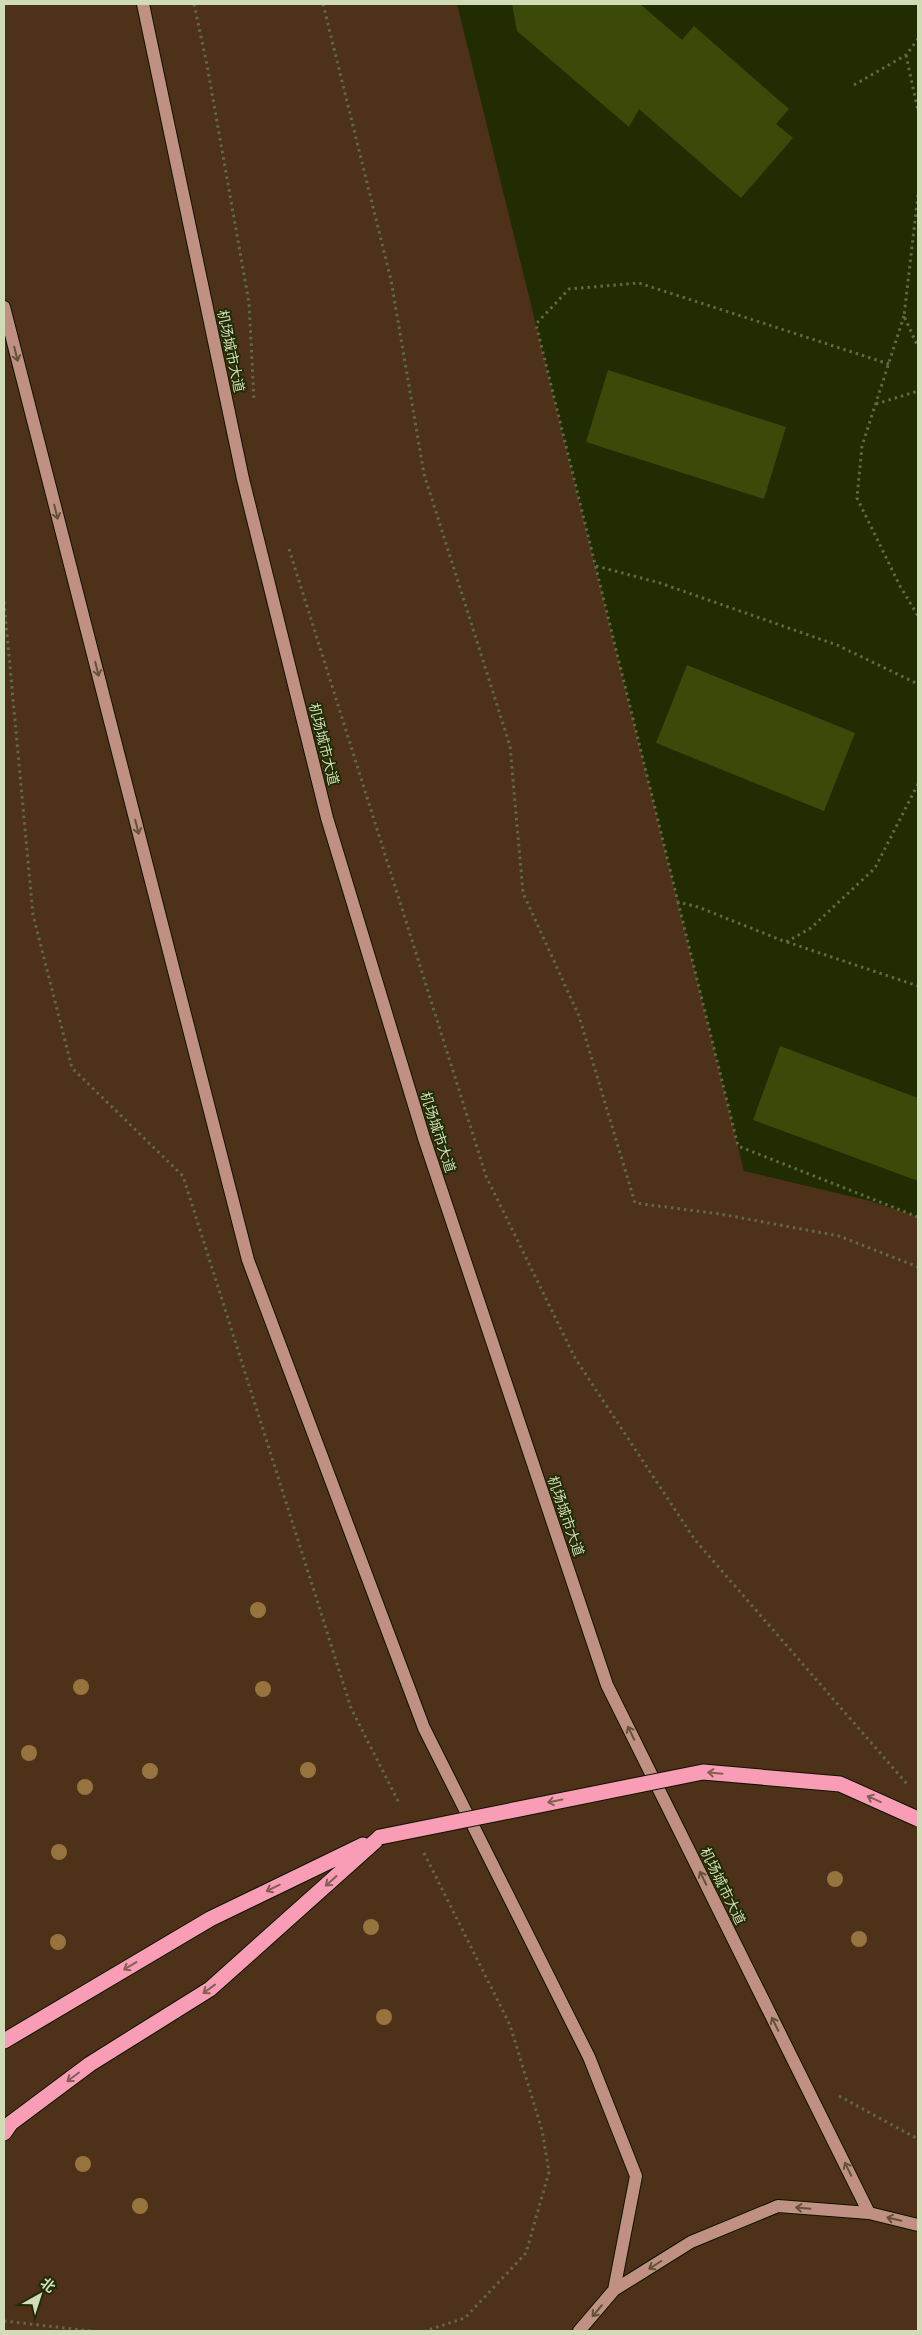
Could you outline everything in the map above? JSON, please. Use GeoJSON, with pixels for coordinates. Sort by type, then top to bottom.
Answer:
{"type":"FeatureCollection","features":[{"type":"Feature","properties":{"kind":"highway"},"geometry":{"type":"LineString","coordinates":[[4,2041],[210,1919],[380,1836],[703,1772],[840,1784],[918,1819]]}},
{"type":"Feature","properties":{"kind":"highway"},"geometry":{"type":"LineString","coordinates":[[4,2133],[11,2123],[90,2064],[210,1989],[380,1836]]}},
{"type":"Feature","properties":{"kind":"main road","name":"机场城市大道"},"geometry":{"type":"LineString","coordinates":[[143,4],[243,479],[327,818],[424,1138],[607,1685],[869,2213]]}},
{"type":"Feature","properties":{"kind":"main road"},"geometry":{"type":"LineString","coordinates":[[4,307],[248,1260],[424,1728],[589,2057],[636,2176],[614,2290]]}},
{"type":"Feature","properties":{"kind":"main road"},"geometry":{"type":"LineString","coordinates":[[579,2331],[614,2290],[691,2242],[778,2206],[869,2213],[918,2225]]}},
{"type":"Feature","properties":{"kind":"path"},"geometry":{"type":"LineString","coordinates":[[194,4],[207,65],[249,303],[254,408]]}},
{"type":"Feature","properties":{"kind":"path"},"geometry":{"type":"LineString","coordinates":[[323,4],[391,280],[424,474],[510,746],[523,893],[578,1016],[635,1204],[720,1214],[840,1236],[918,1267]]}},
{"type":"Feature","properties":{"kind":"path"},"geometry":{"type":"LineString","coordinates":[[854,85],[906,55],[918,39]]}},
{"type":"Feature","properties":{"kind":"path"},"geometry":{"type":"LineString","coordinates":[[906,55],[918,111]]}},
{"type":"Feature","properties":{"kind":"path"},"geometry":{"type":"LineString","coordinates":[[918,195],[904,316],[862,446],[857,498],[900,586],[918,616]]}},
{"type":"Feature","properties":{"kind":"path"},"geometry":{"type":"LineString","coordinates":[[889,364],[639,283],[569,289],[536,324],[738,1146],[918,1217]]}},
{"type":"Feature","properties":{"kind":"path"},"geometry":{"type":"LineString","coordinates":[[904,316],[918,347]]}},
{"type":"Feature","properties":{"kind":"path"},"geometry":{"type":"LineString","coordinates":[[876,404],[918,391]]}},
{"type":"Feature","properties":{"kind":"path"},"geometry":{"type":"LineString","coordinates":[[286,541],[486,1176],[575,1358],[695,1540],[900,1776],[912,1787]]}},
{"type":"Feature","properties":{"kind":"path"},"geometry":{"type":"LineString","coordinates":[[596,566],[660,583],[837,645],[918,684]]}},
{"type":"Feature","properties":{"kind":"path"},"geometry":{"type":"LineString","coordinates":[[4,602],[34,915],[72,1068],[183,1176],[351,1708],[404,1814]]}},
{"type":"Feature","properties":{"kind":"path"},"geometry":{"type":"LineString","coordinates":[[786,942],[811,928],[874,868],[918,784]]}},
{"type":"Feature","properties":{"kind":"path"},"geometry":{"type":"LineString","coordinates":[[678,902],[698,907],[786,942],[918,986]]}},
{"type":"Feature","properties":{"kind":"path"},"geometry":{"type":"LineString","coordinates":[[422,1849],[510,2025],[542,2130],[549,2172],[526,2253],[465,2318],[425,2331]]}},
{"type":"Feature","properties":{"kind":"path"},"geometry":{"type":"LineString","coordinates":[[4,2321],[90,2331]]}},
{"type":"Feature","properties":{"kind":"shaded area"},"geometry":{"type":"Polygon","coordinates":[[[4,4],[457,4],[744,1171],[870,1201],[918,1217],[918,2331],[4,2331],[4,4]]]}},
{"type":"Feature","properties":{"kind":"building"},"geometry":{"type":"Polygon","coordinates":[[[512,4],[640,4],[682,40],[694,26],[789,109],[776,124],[793,138],[741,198],[639,109],[629,127],[517,31],[512,4]]]}},
{"type":"Feature","properties":{"kind":"building"},"geometry":{"type":"Polygon","coordinates":[[[608,370],[786,427],[764,499],[586,442],[608,370]]]}},
{"type":"Feature","properties":{"kind":"building"},"geometry":{"type":"Polygon","coordinates":[[[687,665],[855,733],[824,811],[656,743],[687,665]]]}},
{"type":"Feature","properties":{"kind":"building"},"geometry":{"type":"Polygon","coordinates":[[[780,1046],[918,1098],[918,1181],[753,1120],[780,1046]]]}}]}
